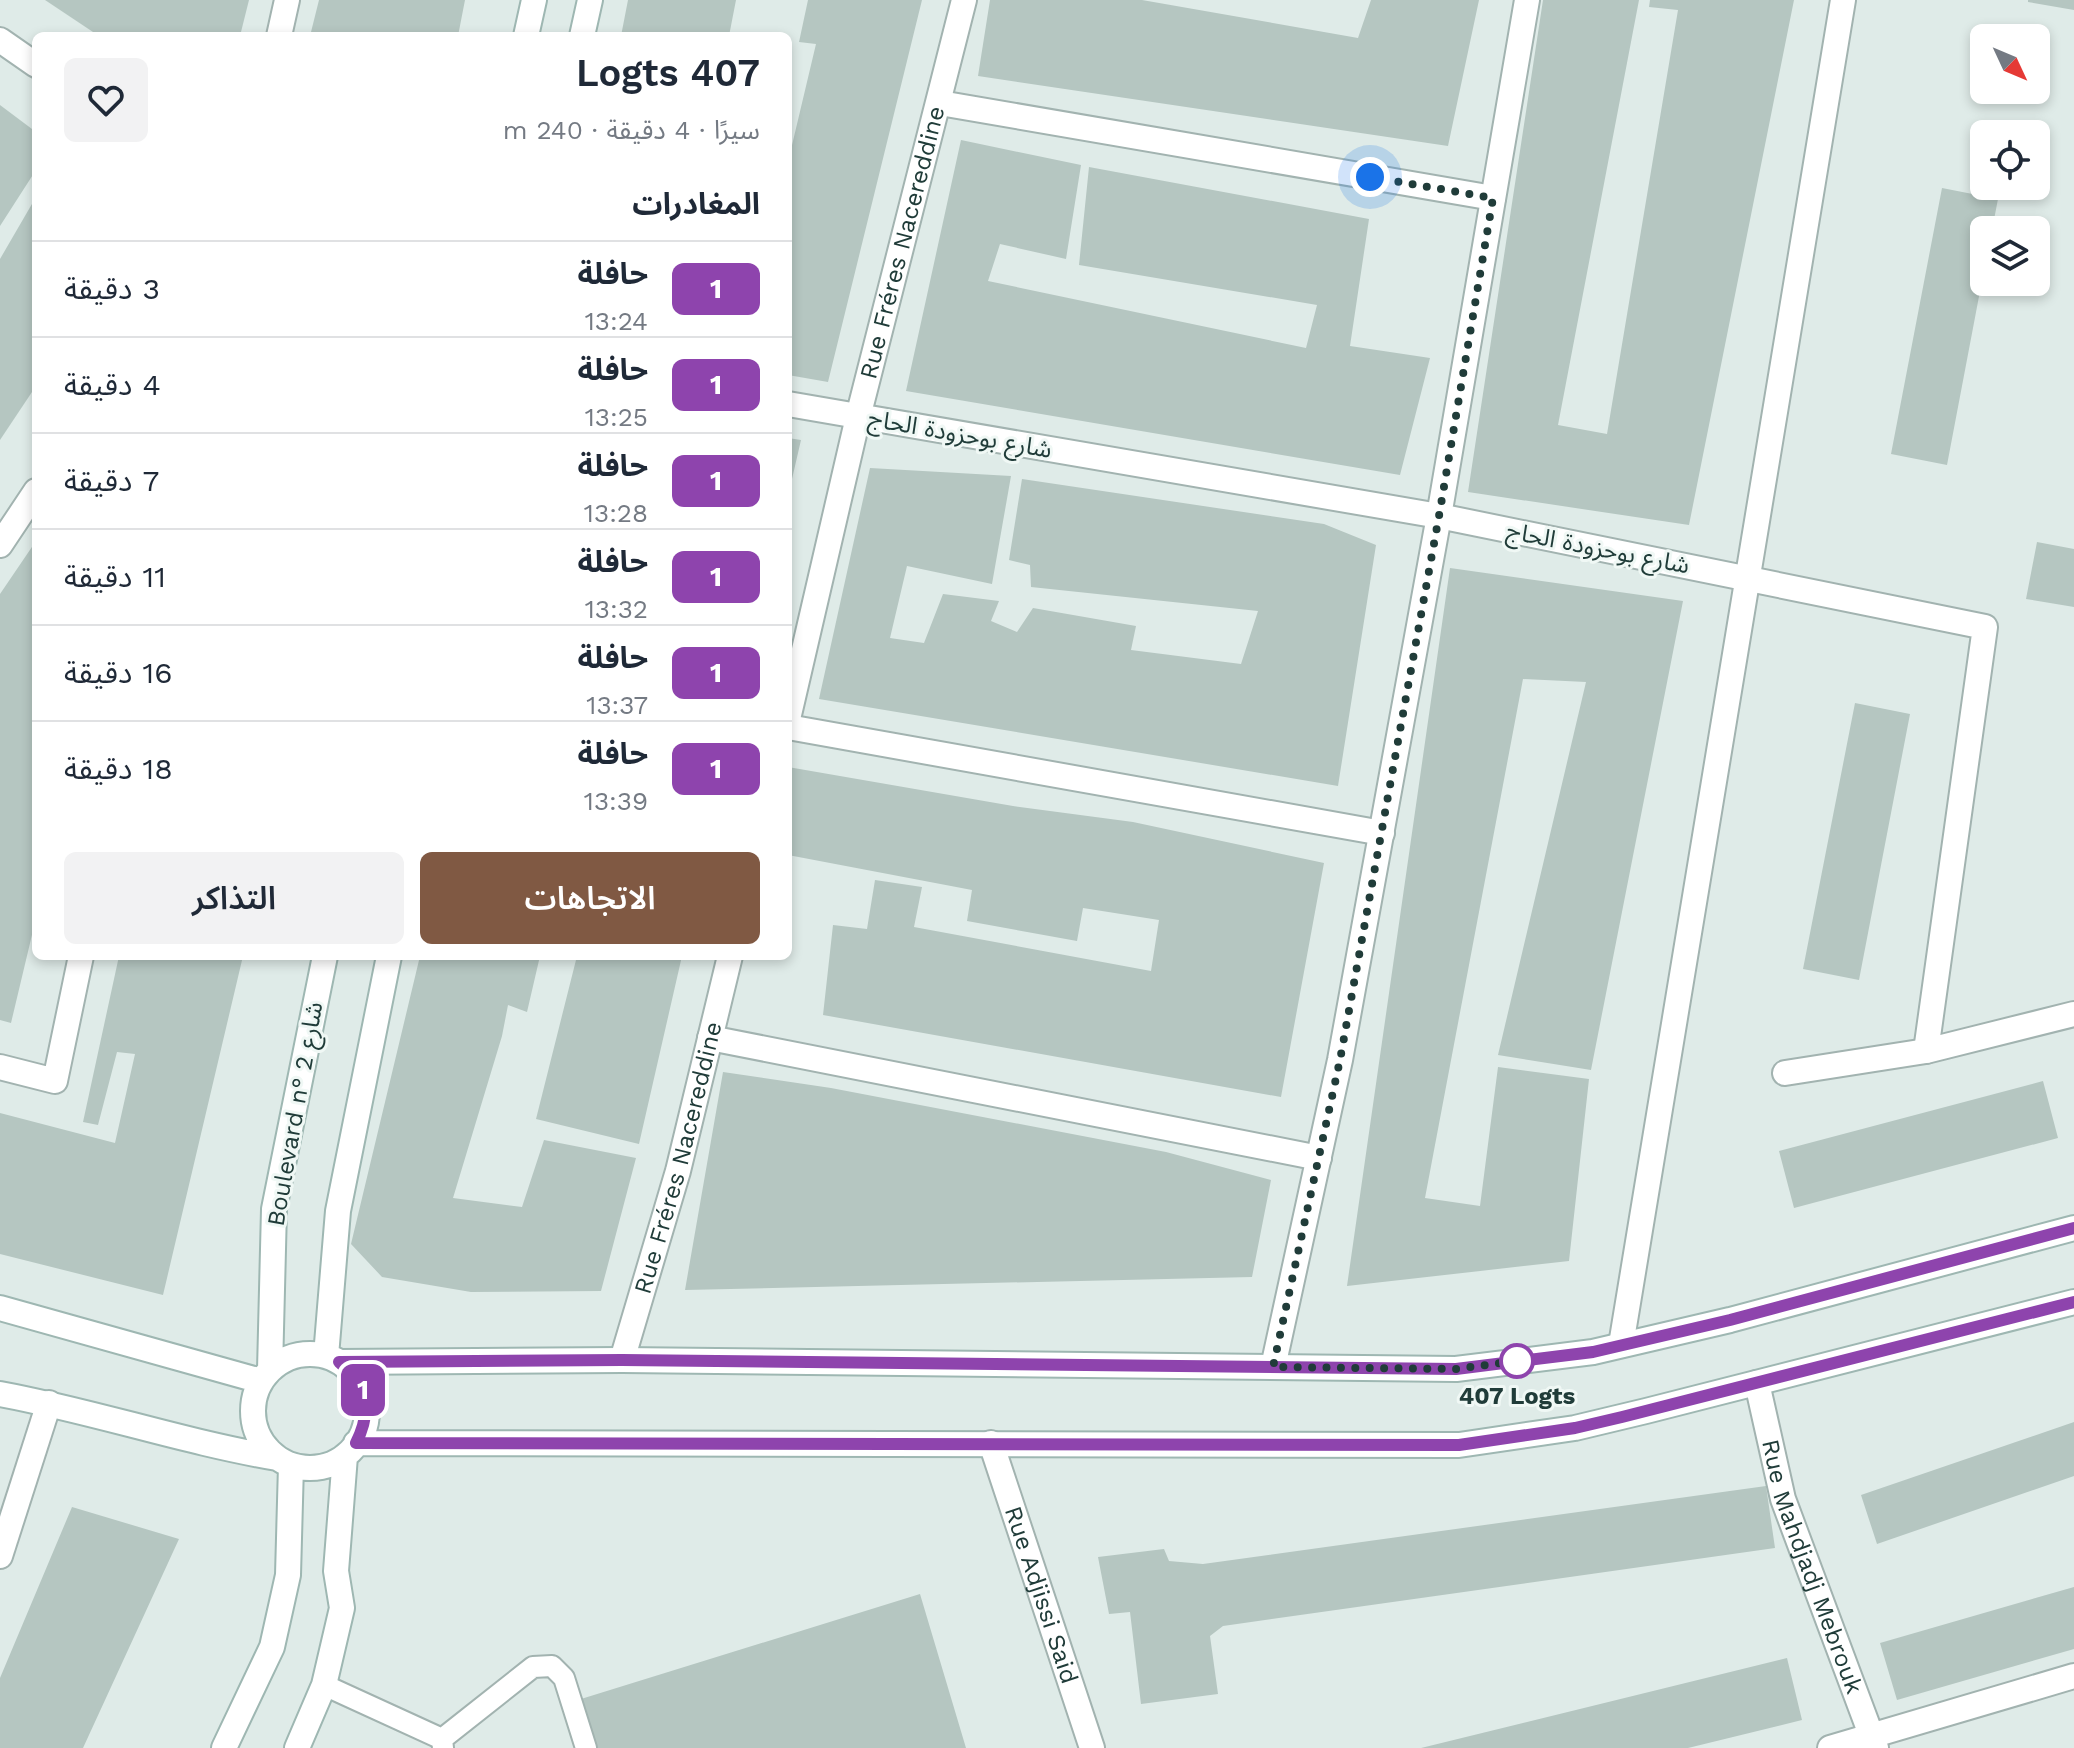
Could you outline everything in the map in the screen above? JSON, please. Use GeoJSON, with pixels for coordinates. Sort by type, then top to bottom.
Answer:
{"type":"FeatureCollection","features":[{"type":"Feature","properties":{"kind":"street"},"geometry":{"type":"LineString","coordinates":[[280,32],[287,0]]}},
{"type":"Feature","properties":{"kind":"street"},"geometry":{"type":"LineString","coordinates":[[527,32],[534,0]]}},
{"type":"Feature","properties":{"kind":"street"},"geometry":{"type":"LineString","coordinates":[[583,32],[590,0]]}},
{"type":"Feature","properties":{"kind":"street","name":"Rue Fréres Nacereddine"},"geometry":{"type":"LineString","coordinates":[[792,702],[858,417],[964,0]]}},
{"type":"Feature","properties":{"kind":"street"},"geometry":{"type":"LineString","coordinates":[[1273,1367],[1340,1060],[1439,516],[1527,0]]}},
{"type":"Feature","properties":{"kind":"street"},"geometry":{"type":"LineString","coordinates":[[1621,1345],[1843,0]]}},
{"type":"Feature","properties":{"kind":"street"},"geometry":{"type":"LineString","coordinates":[[0,40],[32,62]]}},
{"type":"Feature","properties":{"kind":"street"},"geometry":{"type":"LineString","coordinates":[[940,103],[1493,198]]}},
{"type":"Feature","properties":{"kind":"street","name":"شارع بوحزودة الحاج"},"geometry":{"type":"LineString","coordinates":[[792,405],[1439,516],[1985,627],[1926,1051]]}},
{"type":"Feature","properties":{"kind":"street"},"geometry":{"type":"LineString","coordinates":[[0,545],[32,497]]}},
{"type":"Feature","properties":{"kind":"street"},"geometry":{"type":"LineString","coordinates":[[792,728],[1382,833]]}},
{"type":"Feature","properties":{"kind":"street"},"geometry":{"type":"LineString","coordinates":[[0,1067],[55,1081],[80,960]]}},
{"type":"Feature","properties":{"kind":"street","name":"Boulevard n° شارع 2"},"geometry":{"type":"LineString","coordinates":[[266,1375],[274,1209],[324,960]]}},
{"type":"Feature","properties":{"kind":"street"},"geometry":{"type":"LineString","coordinates":[[332,1359],[338,1211],[388,960]]}},
{"type":"Feature","properties":{"kind":"street","name":"Rue Fréres Nacereddine"},"geometry":{"type":"LineString","coordinates":[[622,1360],[678,1171],[729,960]]}},
{"type":"Feature","properties":{"kind":"street"},"geometry":{"type":"LineString","coordinates":[[1785,1073],[1926,1051],[2074,1014]]}},
{"type":"Feature","properties":{"kind":"street"},"geometry":{"type":"LineString","coordinates":[[710,1038],[1319,1158]]}},
{"type":"Feature","properties":{"kind":"street"},"geometry":{"type":"LineString","coordinates":[[224,1748],[272,1647],[288,1575],[284,1462],[265,1446],[253,1420],[255,1393],[266,1375],[282,1361],[296,1356],[311,1354],[332,1359],[1456,1369],[1593,1352],[1730,1320],[2074,1228]]}},
{"type":"Feature","properties":{"kind":"street"},"geometry":{"type":"LineString","coordinates":[[0,1394],[49,1403],[284,1462],[319,1467],[350,1449],[991,1443],[1459,1445],[1575,1428],[2074,1302]]}},
{"type":"Feature","properties":{"kind":"street"},"geometry":{"type":"LineString","coordinates":[[0,1308],[266,1375]]}},
{"type":"Feature","properties":{"kind":"street"},"geometry":{"type":"LineString","coordinates":[[297,1748],[324,1685],[342,1608],[336,1571],[350,1449],[365,1426],[367,1408],[362,1389],[353,1374],[332,1359]]}},
{"type":"Feature","properties":{"kind":"street","name":"Rue Mahdjadj Mebrouk"},"geometry":{"type":"LineString","coordinates":[[1757,1383],[1783,1499],[1874,1742]]}},
{"type":"Feature","properties":{"kind":"street"},"geometry":{"type":"LineString","coordinates":[[0,1556],[49,1403]]}},
{"type":"Feature","properties":{"kind":"street","name":"Rue Adjissi Said"},"geometry":{"type":"LineString","coordinates":[[991,1443],[1092,1748]]}},
{"type":"Feature","properties":{"kind":"street"},"geometry":{"type":"LineString","coordinates":[[1830,1748],[1874,1742],[2074,1676]]}},
{"type":"Feature","properties":{"kind":"lane"},"geometry":{"type":"LineString","coordinates":[[324,1685],[443,1743],[533,1667],[552,1666],[564,1678],[586,1748]]}},
{"type":"Feature","properties":{"kind":"building"},"geometry":{"type":"Polygon","coordinates":[[[45,0],[249,0],[241,32],[93,32],[45,0]]]}},
{"type":"Feature","properties":{"kind":"building"},"geometry":{"type":"Polygon","coordinates":[[[319,0],[465,0],[459,32],[311,32],[319,0]]]}},
{"type":"Feature","properties":{"kind":"building"},"geometry":{"type":"Polygon","coordinates":[[[628,0],[736,0],[730,32],[622,32],[628,0]]]}},
{"type":"Feature","properties":{"kind":"building"},"geometry":{"type":"Polygon","coordinates":[[[808,0],[922,0],[828,382],[792,376],[792,145],[816,44],[799,42],[808,0]]]}},
{"type":"Feature","properties":{"kind":"building"},"geometry":{"type":"Polygon","coordinates":[[[990,0],[1142,0],[1358,38],[1371,0],[1479,0],[1448,146],[978,76],[990,0]]]}},
{"type":"Feature","properties":{"kind":"building"},"geometry":{"type":"Polygon","coordinates":[[[1543,0],[1639,0],[1558,425],[1607,434],[1678,10],[1649,7],[1650,0],[1794,0],[1689,525],[1468,492],[1543,0]]]}},
{"type":"Feature","properties":{"kind":"building"},"geometry":{"type":"Polygon","coordinates":[[[2074,0],[2074,10],[2028,2],[2074,0]]]}},
{"type":"Feature","properties":{"kind":"building"},"geometry":{"type":"Polygon","coordinates":[[[0,105],[32,129],[32,176],[0,226],[0,105]]]}},
{"type":"Feature","properties":{"kind":"building"},"geometry":{"type":"Polygon","coordinates":[[[961,140],[1081,165],[1066,259],[1000,244],[988,281],[1306,348],[1317,305],[1079,265],[1089,167],[1369,219],[1350,346],[1430,358],[1400,475],[906,391],[961,140]]]}},
{"type":"Feature","properties":{"kind":"building"},"geometry":{"type":"Polygon","coordinates":[[[1942,188],[1970,194],[1970,200],[1998,200],[1995,216],[1970,216],[1970,296],[1979,296],[1947,465],[1891,454],[1942,188]]]}},
{"type":"Feature","properties":{"kind":"building"},"geometry":{"type":"Polygon","coordinates":[[[32,204],[32,392],[0,440],[0,259],[32,204]]]}},
{"type":"Feature","properties":{"kind":"building"},"geometry":{"type":"Polygon","coordinates":[[[792,439],[801,440],[792,479],[792,439]]]}},
{"type":"Feature","properties":{"kind":"building"},"geometry":{"type":"Polygon","coordinates":[[[870,468],[1011,476],[992,584],[907,566],[890,638],[924,643],[943,594],[999,601],[991,621],[1017,632],[1033,608],[1136,626],[1131,650],[1241,664],[1258,611],[1031,587],[1030,565],[1009,560],[1022,479],[1324,524],[1376,545],[1338,786],[819,699],[870,468]]]}},
{"type":"Feature","properties":{"kind":"building"},"geometry":{"type":"Polygon","coordinates":[[[2037,542],[2074,549],[2074,607],[2026,599],[2037,542]]]}},
{"type":"Feature","properties":{"kind":"building"},"geometry":{"type":"Polygon","coordinates":[[[32,547],[32,935],[11,1023],[0,1020],[0,594],[32,547]]]}},
{"type":"Feature","properties":{"kind":"building"},"geometry":{"type":"Polygon","coordinates":[[[1450,568],[1683,601],[1591,1070],[1498,1055],[1586,682],[1523,679],[1425,1198],[1480,1206],[1498,1067],[1589,1079],[1569,1261],[1347,1286],[1450,568]]]}},
{"type":"Feature","properties":{"kind":"building"},"geometry":{"type":"Polygon","coordinates":[[[1855,703],[1910,714],[1859,980],[1803,969],[1855,703]]]}},
{"type":"Feature","properties":{"kind":"building"},"geometry":{"type":"Polygon","coordinates":[[[792,768],[1013,806],[1133,822],[1324,863],[1281,1097],[823,1015],[833,925],[867,929],[875,880],[922,887],[914,927],[1151,971],[1159,920],[1083,908],[1077,941],[967,921],[972,890],[792,856],[792,768]]]}},
{"type":"Feature","properties":{"kind":"building"},"geometry":{"type":"Polygon","coordinates":[[[118,960],[242,960],[163,1295],[0,1254],[0,1113],[115,1143],[135,1054],[117,1052],[98,1125],[83,1122],[118,960]]]}},
{"type":"Feature","properties":{"kind":"building"},"geometry":{"type":"Polygon","coordinates":[[[419,960],[539,960],[527,1012],[508,1005],[502,1036],[453,1198],[522,1207],[544,1140],[636,1158],[601,1291],[471,1292],[382,1277],[351,1244],[419,960]]]}},
{"type":"Feature","properties":{"kind":"building"},"geometry":{"type":"Polygon","coordinates":[[[576,960],[681,960],[639,1144],[536,1119],[576,960]]]}},
{"type":"Feature","properties":{"kind":"building"},"geometry":{"type":"Polygon","coordinates":[[[723,1072],[831,1088],[1166,1152],[1271,1180],[1252,1277],[685,1290],[723,1072]]]}},
{"type":"Feature","properties":{"kind":"building"},"geometry":{"type":"Polygon","coordinates":[[[2043,1081],[2058,1138],[1794,1208],[1779,1151],[2043,1081]]]}},
{"type":"Feature","properties":{"kind":"building"},"geometry":{"type":"Polygon","coordinates":[[[2074,1422],[2074,1476],[1877,1544],[1861,1495],[2074,1422]]]}},
{"type":"Feature","properties":{"kind":"building"},"geometry":{"type":"Polygon","coordinates":[[[1766,1486],[1775,1548],[1223,1626],[1210,1636],[1218,1694],[1141,1704],[1130,1612],[1109,1614],[1098,1557],[1164,1549],[1169,1561],[1203,1564],[1766,1486]]]}},
{"type":"Feature","properties":{"kind":"building"},"geometry":{"type":"Polygon","coordinates":[[[72,1507],[179,1539],[83,1748],[0,1748],[0,1678],[72,1507]]]}},
{"type":"Feature","properties":{"kind":"building"},"geometry":{"type":"Polygon","coordinates":[[[2074,1587],[2074,1649],[1897,1700],[1880,1643],[2074,1587]]]}},
{"type":"Feature","properties":{"kind":"building"},"geometry":{"type":"Polygon","coordinates":[[[920,1594],[966,1748],[596,1748],[581,1699],[920,1594]]]}},
{"type":"Feature","properties":{"kind":"building"},"geometry":{"type":"Polygon","coordinates":[[[1787,1658],[1802,1720],[1688,1748],[1421,1748],[1787,1658]]]}},
{"type":"Feature","properties":{"kind":"bus line","name":"1"},"geometry":{"type":"LineString","coordinates":[[2074,1228],[1730,1320],[1593,1352],[1456,1369],[622,1360],[339,1362],[353,1374],[362,1389],[367,1408],[365,1426],[356,1443],[1459,1445],[1575,1428],[2074,1302]]}},
{"type":"Feature","properties":{"kind":"place","name":"407 Logts"},"geometry":{"type":"Point","coordinates":[1517,1361]}},
{"type":"Feature","properties":{"kind":"route"},"geometry":{"type":"LineString","coordinates":[[1370,177],[1493,198],[1439,516],[1340,1060],[1273,1367],[1456,1369],[1517,1361]]}}]}
